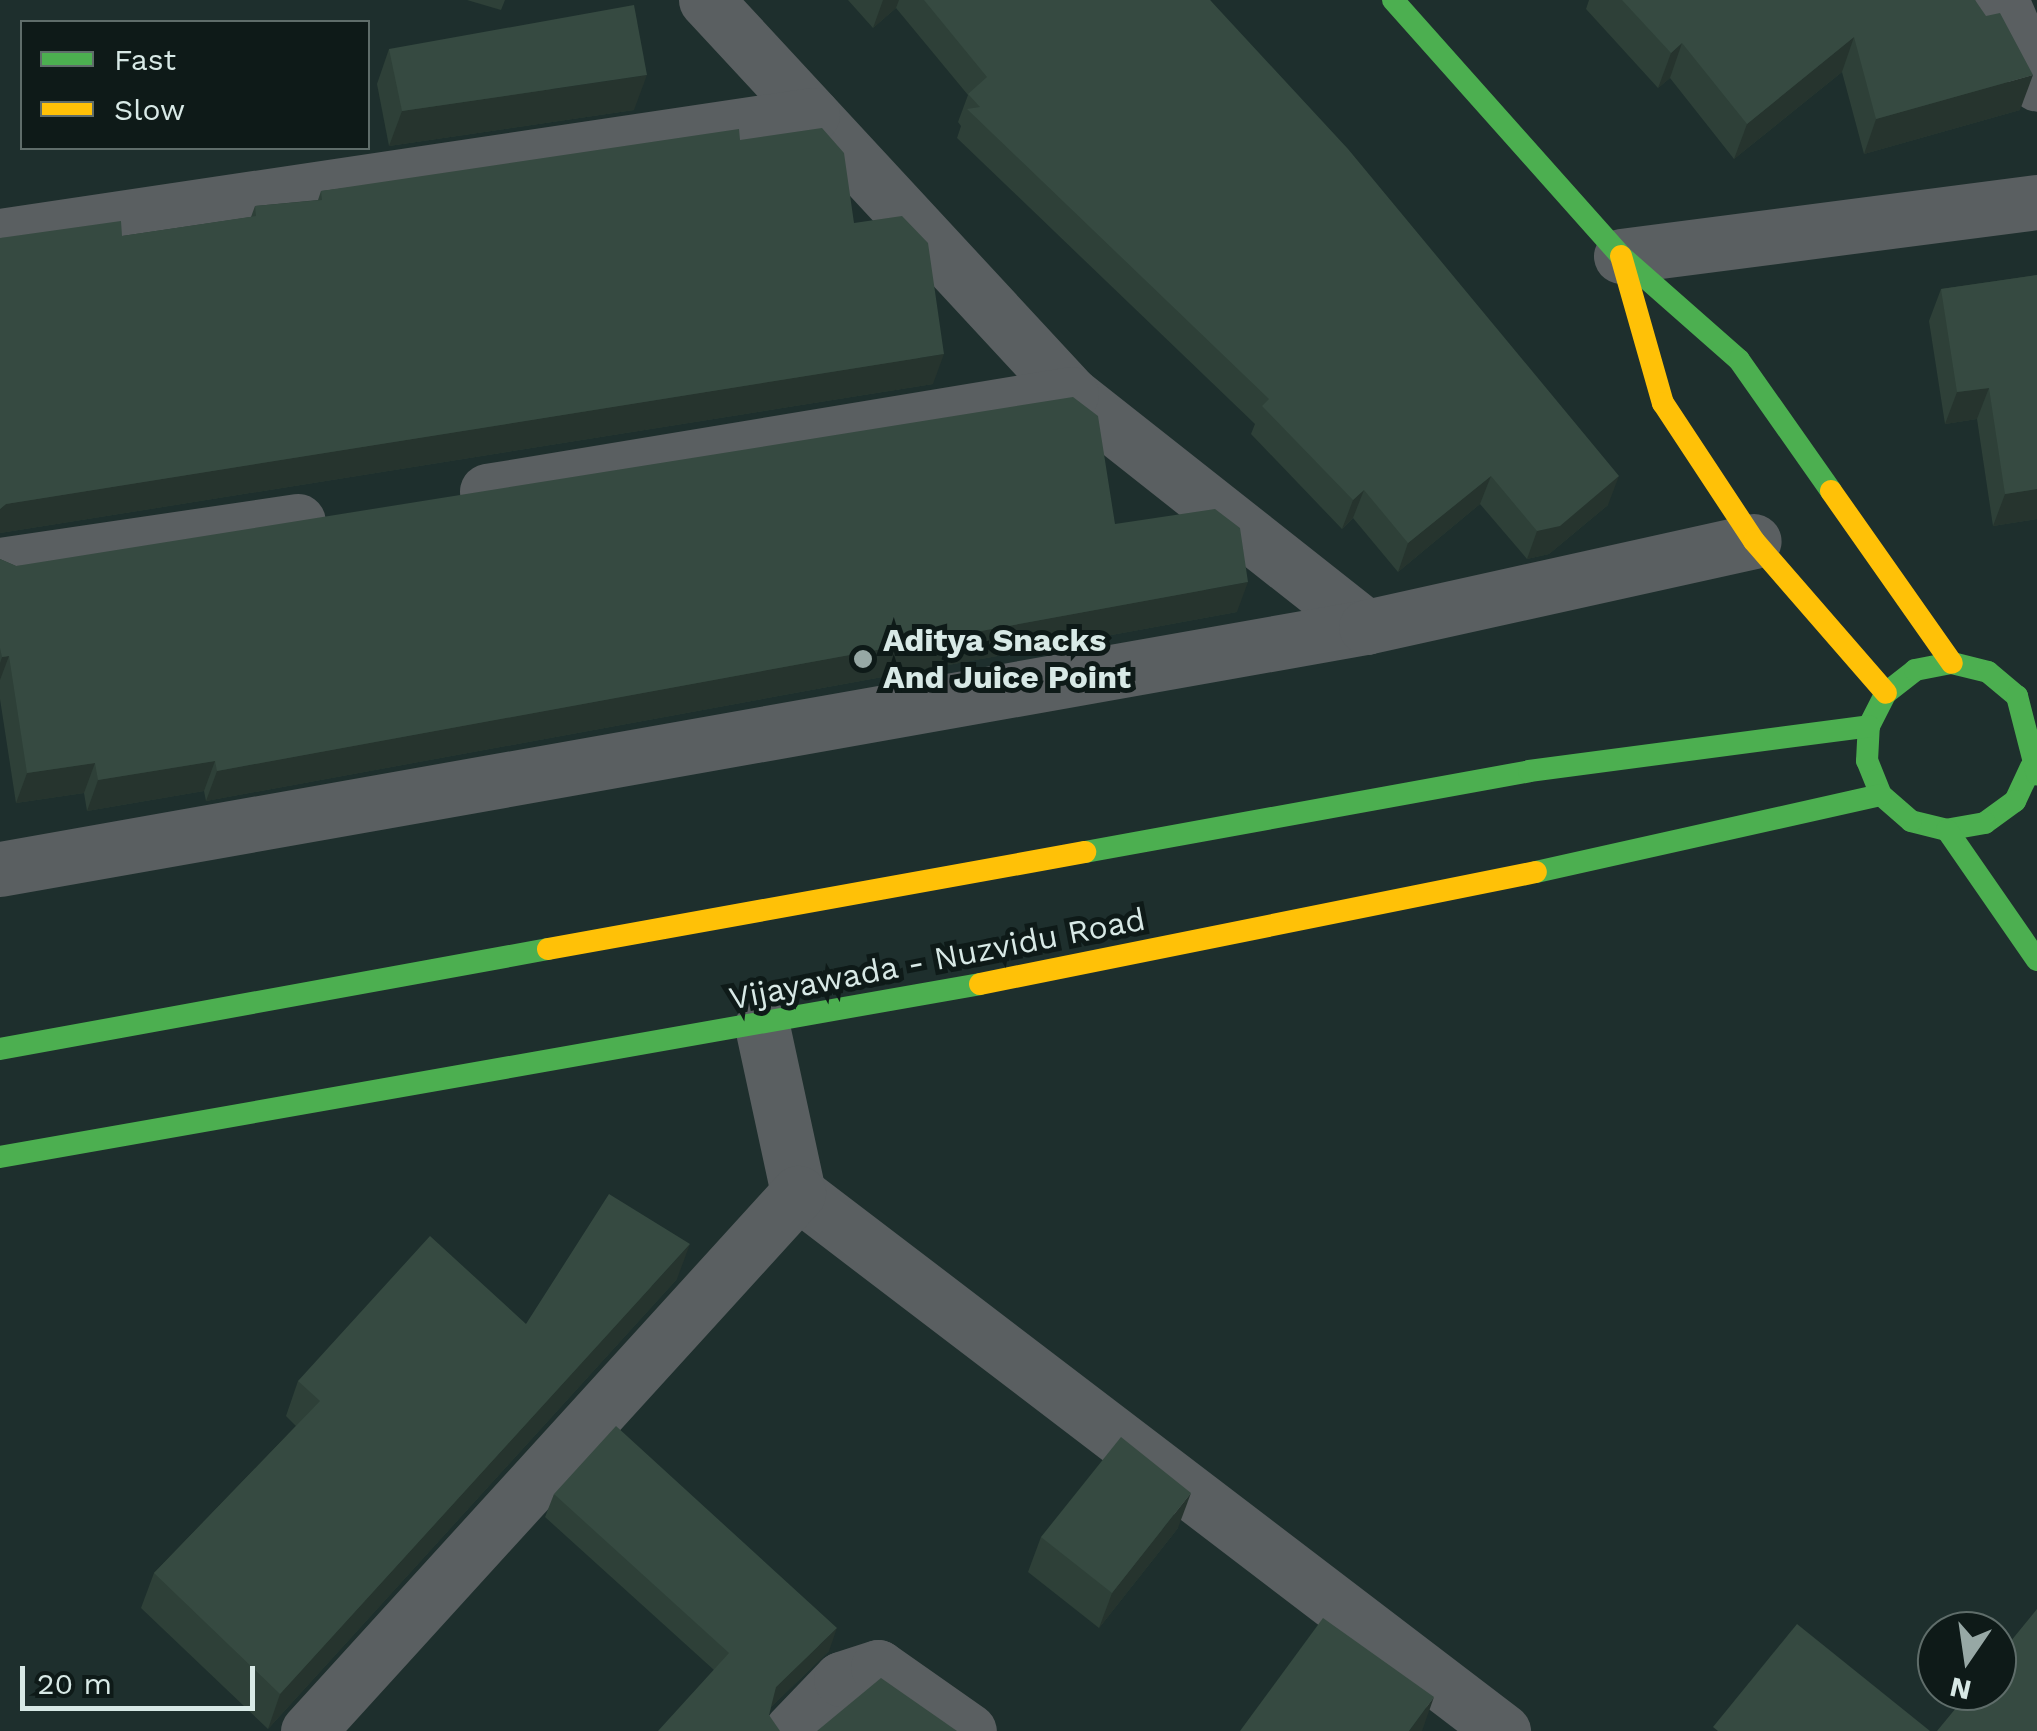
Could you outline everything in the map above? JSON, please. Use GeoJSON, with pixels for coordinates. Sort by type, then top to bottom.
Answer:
{"type":"FeatureCollection","features":[{"type":"Feature","properties":{"kind":"main road"},"geometry":{"type":"LineString","coordinates":[[1393,0],[1621,256],[1739,360],[1952,662]]}},
{"type":"Feature","properties":{"kind":"main road"},"geometry":{"type":"LineString","coordinates":[[1621,256],[1662,403],[1754,541],[1886,692]]}},
{"type":"Feature","properties":{"kind":"main road"},"geometry":{"type":"LineString","coordinates":[[1952,662],[1988,672],[2017,696],[2035,730],[2034,771],[2014,801],[1985,823],[1948,830],[1911,821],[1881,795],[1867,762],[1869,726],[1886,692],[1915,670],[1952,662]]}},
{"type":"Feature","properties":{"kind":"main road"},"geometry":{"type":"LineString","coordinates":[[1988,672],[2020,666]]}},
{"type":"Feature","properties":{"kind":"main road"},"geometry":{"type":"LineString","coordinates":[[0,1048],[1529,771],[1869,726]]}},
{"type":"Feature","properties":{"kind":"main road","name":"Vijayawada - Nuzvidu Road"},"geometry":{"type":"LineString","coordinates":[[0,1157],[762,1026],[1402,902],[1881,795]]}},
{"type":"Feature","properties":{"kind":"main road"},"geometry":{"type":"LineString","coordinates":[[1948,830],[2037,960]]}},
{"type":"Feature","properties":{"kind":"street"},"geometry":{"type":"LineString","coordinates":[[706,0],[1071,394],[1366,627]]}},
{"type":"Feature","properties":{"kind":"street"},"geometry":{"type":"LineString","coordinates":[[2001,0],[2037,84]]}},
{"type":"Feature","properties":{"kind":"street"},"geometry":{"type":"LineString","coordinates":[[0,236],[812,115]]}},
{"type":"Feature","properties":{"kind":"street"},"geometry":{"type":"LineString","coordinates":[[1621,256],[2037,202]]}},
{"type":"Feature","properties":{"kind":"street"},"geometry":{"type":"LineString","coordinates":[[436,499],[1071,394]]}},
{"type":"Feature","properties":{"kind":"street"},"geometry":{"type":"LineString","coordinates":[[0,566],[359,512]]}},
{"type":"Feature","properties":{"kind":"street"},"geometry":{"type":"LineString","coordinates":[[0,869],[1366,627],[1754,541]]}},
{"type":"Feature","properties":{"kind":"street"},"geometry":{"type":"LineString","coordinates":[[762,1026],[798,1193],[1503,1731]]}},
{"type":"Feature","properties":{"kind":"street"},"geometry":{"type":"LineString","coordinates":[[308,1731],[798,1193]]}},
{"type":"Feature","properties":{"kind":"street"},"geometry":{"type":"LineString","coordinates":[[791,1731],[841,1679],[878,1668],[969,1731]]}},
{"type":"Feature","properties":{"kind":"building"},"geometry":{"type":"Polygon","coordinates":[[[924,0],[1210,0],[1348,149],[1619,476],[1560,526],[1537,531],[1491,476],[1408,543],[1364,490],[1353,500],[1262,406],[1269,399],[967,109],[980,107],[968,94],[987,77],[924,0]]]}},
{"type":"Feature","properties":{"kind":"building"},"geometry":{"type":"Polygon","coordinates":[[[1622,0],[1975,0],[1986,16],[2000,13],[2033,75],[1876,119],[1854,37],[1747,124],[1682,43],[1671,53],[1622,0]]]}},
{"type":"Feature","properties":{"kind":"building"},"geometry":{"type":"Polygon","coordinates":[[[634,5],[647,75],[402,111],[389,49],[634,5]]]}},
{"type":"Feature","properties":{"kind":"building"},"geometry":{"type":"Polygon","coordinates":[[[822,128],[844,153],[854,223],[902,216],[928,243],[944,354],[6,504],[0,509],[0,238],[121,221],[122,236],[256,216],[255,206],[322,200],[321,191],[739,129],[740,140],[822,128]]]}},
{"type":"Feature","properties":{"kind":"building"},"geometry":{"type":"Polygon","coordinates":[[[2037,275],[2037,489],[2005,494],[1989,388],[1957,392],[1941,289],[2037,275]]]}},
{"type":"Feature","properties":{"kind":"building"},"geometry":{"type":"Polygon","coordinates":[[[1073,397],[1098,416],[1115,524],[1215,509],[1240,528],[1248,582],[217,771],[215,761],[98,780],[95,763],[27,773],[9,656],[2,657],[0,648],[0,559],[16,566],[1073,397]]]}},
{"type":"Feature","properties":{"kind":"building"},"geometry":{"type":"Polygon","coordinates":[[[609,1194],[690,1244],[280,1694],[154,1573],[320,1401],[298,1381],[430,1236],[526,1324],[609,1194]]]}},
{"type":"Feature","properties":{"kind":"building"},"geometry":{"type":"Polygon","coordinates":[[[616,1426],[837,1628],[776,1687],[769,1715],[780,1731],[658,1731],[729,1653],[554,1494],[616,1426]]]}},
{"type":"Feature","properties":{"kind":"building"},"geometry":{"type":"Polygon","coordinates":[[[1121,1437],[1191,1493],[1112,1593],[1041,1537],[1121,1437]]]}},
{"type":"Feature","properties":{"kind":"building"},"geometry":{"type":"Polygon","coordinates":[[[2037,1609],[2037,1731],[1937,1731],[1954,1711],[2017,1711],[2017,1634],[2037,1609]]]}},
{"type":"Feature","properties":{"kind":"building"},"geometry":{"type":"Polygon","coordinates":[[[1323,1618],[1434,1697],[1409,1731],[1240,1731],[1323,1618]]]}},
{"type":"Feature","properties":{"kind":"building"},"geometry":{"type":"Polygon","coordinates":[[[1797,1624],[1930,1731],[1718,1731],[1713,1727],[1797,1624]]]}},
{"type":"Feature","properties":{"kind":"building"},"geometry":{"type":"Polygon","coordinates":[[[881,1678],[957,1731],[817,1731],[881,1678]]]}},
{"type":"Feature","properties":{"kind":"traffic: fast"},"geometry":{"type":"LineString","coordinates":[[1393,0],[1621,256],[1739,360],[1831,491]]}},
{"type":"Feature","properties":{"kind":"traffic: fast"},"geometry":{"type":"LineString","coordinates":[[2031,767],[2015,801],[1985,823],[1947,830],[1911,821],[1881,795],[1867,761],[1869,726],[1886,693],[1915,670],[1952,663],[1988,672],[2017,696],[2037,774]]}},
{"type":"Feature","properties":{"kind":"traffic: fast"},"geometry":{"type":"LineString","coordinates":[[1085,852],[1529,771],[1869,726]]}},
{"type":"Feature","properties":{"kind":"traffic: fast"},"geometry":{"type":"LineString","coordinates":[[1536,872],[1881,795]]}},
{"type":"Feature","properties":{"kind":"traffic: fast"},"geometry":{"type":"LineString","coordinates":[[1947,830],[2037,960]]}},
{"type":"Feature","properties":{"kind":"traffic: fast"},"geometry":{"type":"LineString","coordinates":[[0,1049],[548,949]]}},
{"type":"Feature","properties":{"kind":"traffic: fast"},"geometry":{"type":"LineString","coordinates":[[0,1157],[980,984]]}},
{"type":"Feature","properties":{"kind":"traffic: slow"},"geometry":{"type":"LineString","coordinates":[[1621,256],[1663,403],[1754,541],[1886,693]]}},
{"type":"Feature","properties":{"kind":"traffic: slow"},"geometry":{"type":"LineString","coordinates":[[1831,491],[1952,663]]}},
{"type":"Feature","properties":{"kind":"traffic: slow"},"geometry":{"type":"LineString","coordinates":[[548,949],[1085,852]]}},
{"type":"Feature","properties":{"kind":"traffic: slow"},"geometry":{"type":"LineString","coordinates":[[980,984],[1536,872]]}},
{"type":"Feature","properties":{"kind":"place","name":"Aditya Snacks And Juice Point"},"geometry":{"type":"Point","coordinates":[863,659]}}]}
